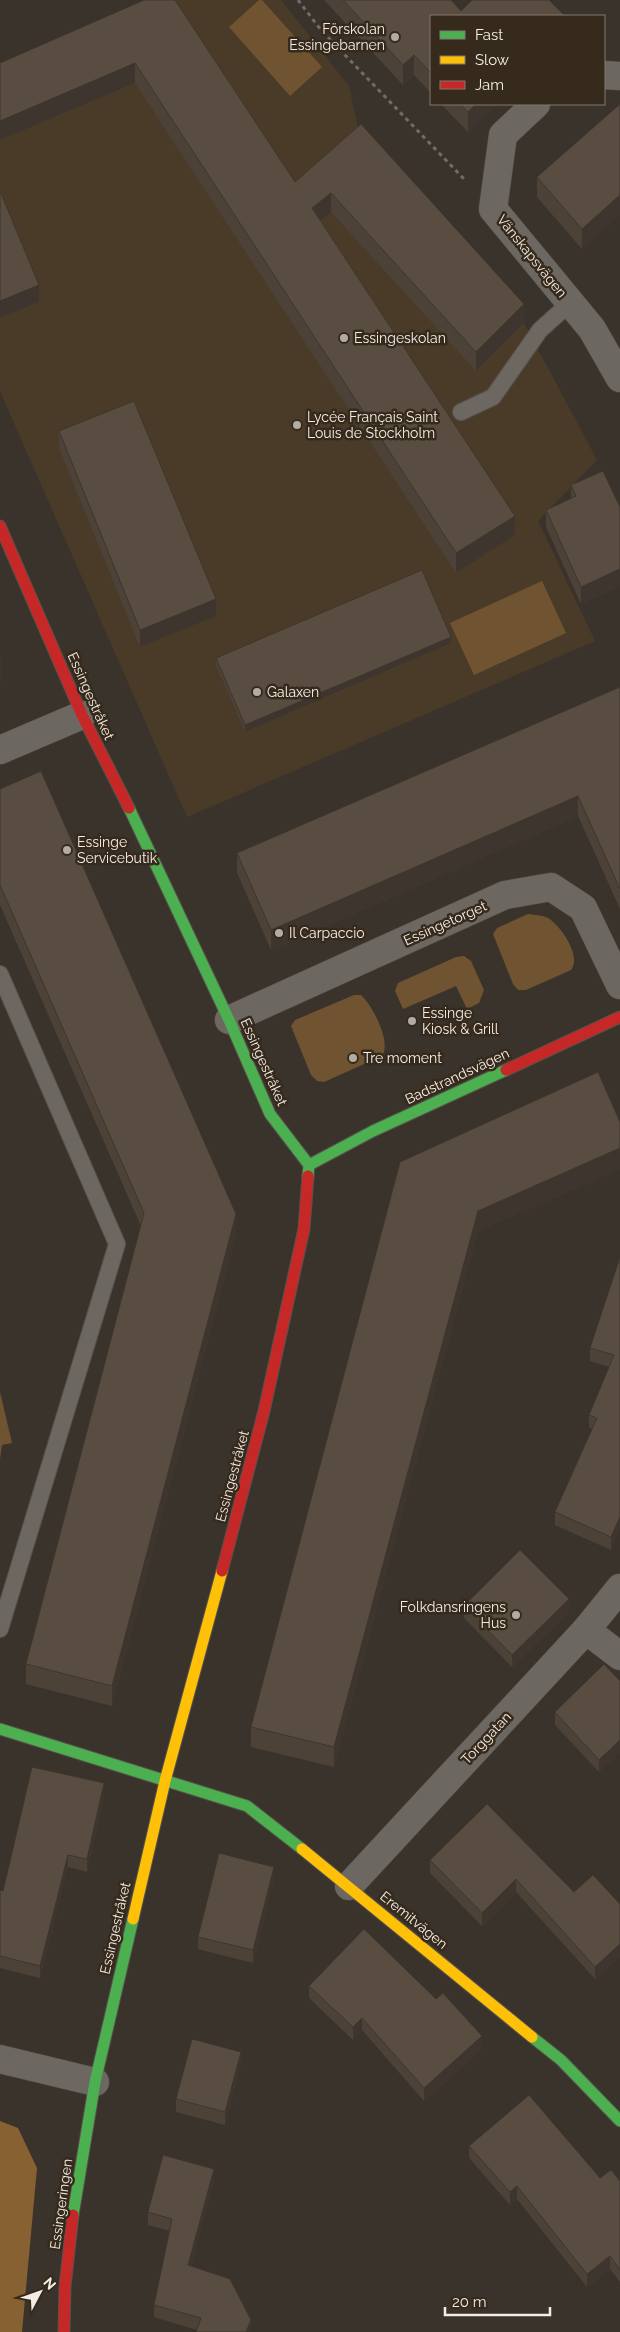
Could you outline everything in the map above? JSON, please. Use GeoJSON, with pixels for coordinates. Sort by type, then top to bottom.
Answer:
{"type":"FeatureCollection","features":[{"type":"Feature","properties":{"kind":"street"},"geometry":{"type":"LineString","coordinates":[[605,75],[620,76]]}},
{"type":"Feature","properties":{"kind":"street","name":"Vänskapsvägen"},"geometry":{"type":"LineString","coordinates":[[535,105],[504,135],[493,209],[592,329],[620,378]]}},
{"type":"Feature","properties":{"kind":"street","name":"Essingestråket"},"geometry":{"type":"LineString","coordinates":[[0,526],[82,715],[122,794],[229,1020],[270,1114],[309,1165],[304,1229],[264,1411],[165,1781],[95,2082]]}},
{"type":"Feature","properties":{"kind":"street"},"geometry":{"type":"LineString","coordinates":[[0,750],[82,715]]}},
{"type":"Feature","properties":{"kind":"street","name":"Essingetorget"},"geometry":{"type":"LineString","coordinates":[[229,1020],[505,895],[551,887],[583,908],[620,985]]}},
{"type":"Feature","properties":{"kind":"street","name":"Badstrandsvägen"},"geometry":{"type":"LineString","coordinates":[[309,1165],[373,1131],[619,1020]]}},
{"type":"Feature","properties":{"kind":"street","name":"Torggatan"},"geometry":{"type":"LineString","coordinates":[[349,1886],[586,1630],[620,1588]]}},
{"type":"Feature","properties":{"kind":"street"},"geometry":{"type":"LineString","coordinates":[[586,1630],[620,1656]]}},
{"type":"Feature","properties":{"kind":"street"},"geometry":{"type":"LineString","coordinates":[[0,1729],[165,1781]]}},
{"type":"Feature","properties":{"kind":"street","name":"Eremitvägen"},"geometry":{"type":"LineString","coordinates":[[165,1781],[246,1806],[349,1886],[561,2060],[620,2121]]}},
{"type":"Feature","properties":{"kind":"street"},"geometry":{"type":"LineString","coordinates":[[0,2059],[95,2082]]}},
{"type":"Feature","properties":{"kind":"street","name":"Essingeringen"},"geometry":{"type":"LineString","coordinates":[[64,2332],[65,2286],[77,2185],[95,2082]]}},
{"type":"Feature","properties":{"kind":"lane"},"geometry":{"type":"LineString","coordinates":[[461,412],[493,397],[540,330],[570,304]]}},
{"type":"Feature","properties":{"kind":"lane"},"geometry":{"type":"LineString","coordinates":[[0,974],[117,1244],[0,1629]]}},
{"type":"Feature","properties":{"kind":"path"},"geometry":{"type":"LineString","coordinates":[[298,0],[321,30],[493,209]]}},
{"type":"Feature","properties":{"kind":"shaded area","name":"Lycée Français Saint Louis de Stockholm"},"geometry":{"type":"Polygon","coordinates":[[[153,0],[281,0],[349,86],[361,143],[524,323],[597,460],[538,521],[595,641],[187,817],[0,391],[0,74],[153,0]]]}},
{"type":"Feature","properties":{"kind":"shaded area"},"geometry":{"type":"Polygon","coordinates":[[[259,0],[262,0],[322,67],[290,96],[229,27],[259,0]]]}},
{"type":"Feature","properties":{"kind":"shaded area"},"geometry":{"type":"Polygon","coordinates":[[[542,581],[566,633],[474,675],[450,623],[542,581]]]}},
{"type":"Feature","properties":{"kind":"shaded area"},"geometry":{"type":"Polygon","coordinates":[[[528,914],[548,918],[559,928],[569,942],[574,957],[574,964],[571,970],[526,990],[518,990],[513,984],[493,934],[497,928],[528,914]]]}},
{"type":"Feature","properties":{"kind":"shaded area"},"geometry":{"type":"Polygon","coordinates":[[[464,956],[471,961],[484,990],[479,1003],[467,1009],[456,986],[403,1009],[395,991],[398,983],[456,957],[464,956]]]}},
{"type":"Feature","properties":{"kind":"shaded area"},"geometry":{"type":"Polygon","coordinates":[[[354,995],[361,995],[375,1015],[383,1033],[384,1050],[382,1056],[324,1082],[317,1081],[311,1075],[291,1026],[295,1020],[354,995]]]}},
{"type":"Feature","properties":{"kind":"shaded area"},"geometry":{"type":"Polygon","coordinates":[[[0,1392],[12,1443],[2,1445],[0,1459],[0,1392]]]}},
{"type":"Feature","properties":{"kind":"shaded area"},"geometry":{"type":"Polygon","coordinates":[[[0,2121],[18,2128],[37,2168],[22,2332],[0,2332],[0,2121]]]}},
{"type":"Feature","properties":{"kind":"building","name":"Essingeskolan"},"geometry":{"type":"Polygon","coordinates":[[[144,0],[175,0],[295,182],[361,124],[524,304],[476,352],[331,193],[312,208],[515,516],[456,553],[135,63],[0,121],[0,63],[144,0]]]}},
{"type":"Feature","properties":{"kind":"building","name":"Förskolan Essingebarnen"},"geometry":{"type":"Polygon","coordinates":[[[343,0],[451,0],[461,11],[472,0],[549,0],[564,15],[430,15],[430,72],[414,55],[403,65],[343,0]]]}},
{"type":"Feature","properties":{"kind":"building"},"geometry":{"type":"Polygon","coordinates":[[[620,104],[620,195],[582,229],[537,177],[620,104]]]}},
{"type":"Feature","properties":{"kind":"building"},"geometry":{"type":"Polygon","coordinates":[[[461,105],[475,105],[468,112],[461,105]]]}},
{"type":"Feature","properties":{"kind":"building"},"geometry":{"type":"Polygon","coordinates":[[[0,191],[39,285],[0,301],[0,191]]]}},
{"type":"Feature","properties":{"kind":"building"},"geometry":{"type":"Polygon","coordinates":[[[134,401],[216,599],[140,630],[59,431],[134,401]]]}},
{"type":"Feature","properties":{"kind":"building"},"geometry":{"type":"Polygon","coordinates":[[[603,471],[620,507],[620,569],[581,587],[546,510],[576,496],[571,485],[603,471]]]}},
{"type":"Feature","properties":{"kind":"building"},"geometry":{"type":"Polygon","coordinates":[[[422,570],[451,637],[245,725],[216,658],[422,570]]]}},
{"type":"Feature","properties":{"kind":"building"},"geometry":{"type":"Polygon","coordinates":[[[620,687],[620,889],[578,796],[271,930],[237,853],[620,687]]]}},
{"type":"Feature","properties":{"kind":"building"},"geometry":{"type":"Polygon","coordinates":[[[41,771],[236,1214],[112,1686],[26,1664],[144,1213],[0,885],[0,789],[41,771]]]}},
{"type":"Feature","properties":{"kind":"building"},"geometry":{"type":"Polygon","coordinates":[[[598,1072],[620,1122],[620,1148],[478,1211],[334,1747],[251,1727],[400,1162],[598,1072]]]}},
{"type":"Feature","properties":{"kind":"building"},"geometry":{"type":"Polygon","coordinates":[[[620,1257],[620,1517],[611,1537],[555,1512],[597,1418],[589,1415],[614,1355],[590,1348],[620,1257]]]}},
{"type":"Feature","properties":{"kind":"building","name":"Folkdansringens Hus"},"geometry":{"type":"Polygon","coordinates":[[[520,1550],[569,1599],[512,1655],[464,1606],[520,1550]]]}},
{"type":"Feature","properties":{"kind":"building"},"geometry":{"type":"Polygon","coordinates":[[[604,1664],[620,1681],[620,1740],[599,1760],[555,1712],[604,1664]]]}},
{"type":"Feature","properties":{"kind":"building"},"geometry":{"type":"Polygon","coordinates":[[[32,1767],[104,1783],[87,1859],[68,1855],[40,1966],[0,1956],[0,1890],[3,1891],[32,1767]]]}},
{"type":"Feature","properties":{"kind":"building"},"geometry":{"type":"Polygon","coordinates":[[[487,1804],[574,1892],[593,1875],[620,1904],[620,1944],[595,1967],[516,1879],[482,1913],[430,1860],[487,1804]]]}},
{"type":"Feature","properties":{"kind":"building"},"geometry":{"type":"Polygon","coordinates":[[[219,1853],[274,1867],[253,1950],[198,1937],[219,1853]]]}},
{"type":"Feature","properties":{"kind":"building"},"geometry":{"type":"Polygon","coordinates":[[[364,1929],[436,1999],[443,1993],[482,2036],[424,2088],[362,2018],[353,2027],[309,1986],[364,1929]]]}},
{"type":"Feature","properties":{"kind":"building"},"geometry":{"type":"Polygon","coordinates":[[[192,2039],[241,2052],[225,2112],[176,2099],[192,2039]]]}},
{"type":"Feature","properties":{"kind":"building"},"geometry":{"type":"Polygon","coordinates":[[[529,2095],[600,2178],[611,2170],[620,2181],[620,2270],[610,2256],[587,2274],[517,2186],[510,2192],[469,2146],[529,2095]]]}},
{"type":"Feature","properties":{"kind":"building"},"geometry":{"type":"Polygon","coordinates":[[[163,2155],[214,2169],[188,2265],[230,2279],[251,2320],[246,2332],[196,2332],[201,2318],[154,2305],[172,2219],[148,2212],[163,2155]]]}},
{"type":"Feature","properties":{"kind":"traffic: fast"},"geometry":{"type":"LineString","coordinates":[[129,808],[229,1020],[270,1114],[309,1165],[308,1176]]}},
{"type":"Feature","properties":{"kind":"traffic: fast"},"geometry":{"type":"LineString","coordinates":[[309,1165],[373,1131],[506,1070]]}},
{"type":"Feature","properties":{"kind":"traffic: fast"},"geometry":{"type":"LineString","coordinates":[[0,1729],[247,1806],[302,1849]]}},
{"type":"Feature","properties":{"kind":"traffic: fast"},"geometry":{"type":"LineString","coordinates":[[73,2215],[95,2082],[133,1919]]}},
{"type":"Feature","properties":{"kind":"traffic: fast"},"geometry":{"type":"LineString","coordinates":[[532,2037],[561,2060],[620,2121]]}},
{"type":"Feature","properties":{"kind":"traffic: slow"},"geometry":{"type":"LineString","coordinates":[[133,1919],[165,1781],[222,1571]]}},
{"type":"Feature","properties":{"kind":"traffic: slow"},"geometry":{"type":"LineString","coordinates":[[302,1849],[532,2037]]}},
{"type":"Feature","properties":{"kind":"traffic: jam"},"geometry":{"type":"LineString","coordinates":[[0,526],[82,715],[129,808]]}},
{"type":"Feature","properties":{"kind":"traffic: jam"},"geometry":{"type":"LineString","coordinates":[[506,1070],[620,1017]]}},
{"type":"Feature","properties":{"kind":"traffic: jam"},"geometry":{"type":"LineString","coordinates":[[222,1571],[264,1411],[304,1229],[308,1176]]}},
{"type":"Feature","properties":{"kind":"traffic: jam"},"geometry":{"type":"LineString","coordinates":[[64,2332],[65,2286],[73,2215]]}},
{"type":"Feature","properties":{"kind":"place","name":"Förskolan Essingebarnen"},"geometry":{"type":"Point","coordinates":[395,37]}},
{"type":"Feature","properties":{"kind":"place","name":"Essingeskolan"},"geometry":{"type":"Point","coordinates":[344,338]}},
{"type":"Feature","properties":{"kind":"place","name":"Lycée Français Saint Louis de Stockholm"},"geometry":{"type":"Point","coordinates":[297,425]}},
{"type":"Feature","properties":{"kind":"place","name":"Galaxen"},"geometry":{"type":"Point","coordinates":[257,692]}},
{"type":"Feature","properties":{"kind":"place","name":"Essinge Servicebutik"},"geometry":{"type":"Point","coordinates":[67,850]}},
{"type":"Feature","properties":{"kind":"place","name":"Il Carpaccio"},"geometry":{"type":"Point","coordinates":[279,933]}},
{"type":"Feature","properties":{"kind":"place","name":"Essinge Kiosk & Grill"},"geometry":{"type":"Point","coordinates":[412,1021]}},
{"type":"Feature","properties":{"kind":"place","name":"Tre moment"},"geometry":{"type":"Point","coordinates":[353,1058]}},
{"type":"Feature","properties":{"kind":"place","name":"Folkdansringens Hus"},"geometry":{"type":"Point","coordinates":[516,1615]}}]}
